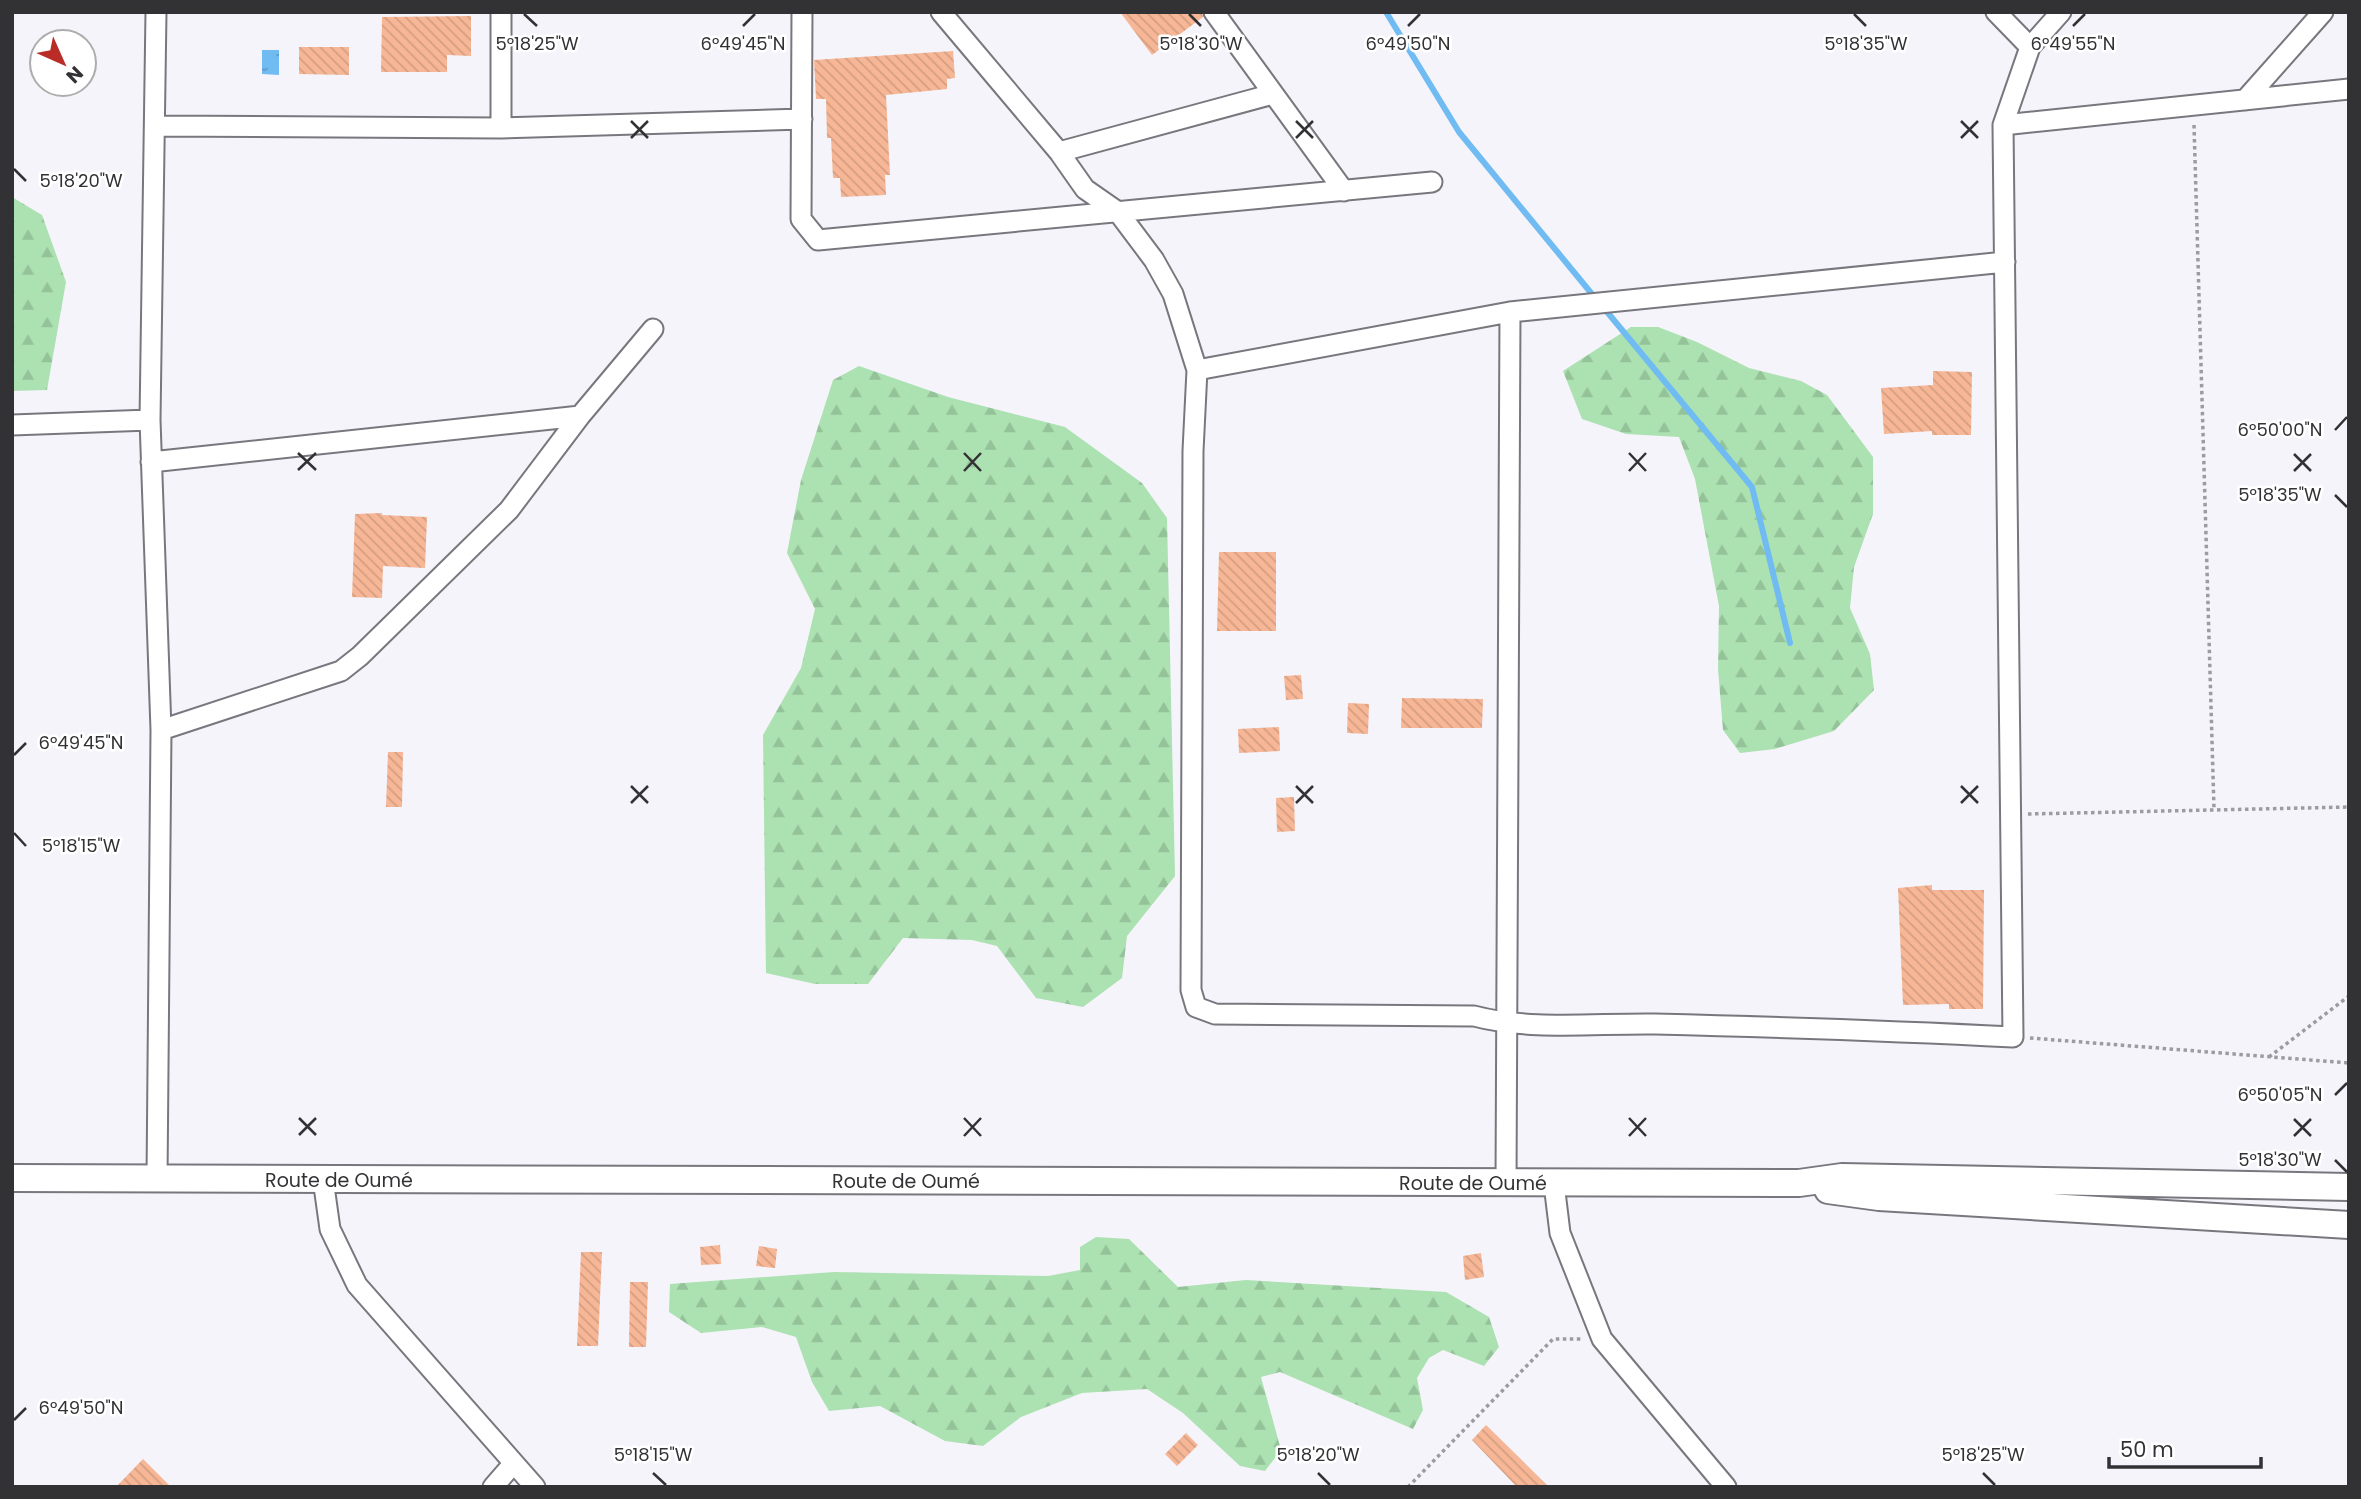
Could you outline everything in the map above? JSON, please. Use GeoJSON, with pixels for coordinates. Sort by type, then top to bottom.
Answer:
{"type":"FeatureCollection","features":[{"type":"Feature","properties":{"kind":"main road"},"geometry":{"type":"LineString","coordinates":[[1799,1184],[1842,1177],[1881,1177],[2349,1187]]}},
{"type":"Feature","properties":{"kind":"main road","name":"Route de Oumé"},"geometry":{"type":"LineString","coordinates":[[12,1178],[1799,1184]]}},
{"type":"Feature","properties":{"kind":"main road"},"geometry":{"type":"LineString","coordinates":[[1799,1184],[1879,1197],[2349,1225]]}},
{"type":"Feature","properties":{"kind":"street"},"geometry":{"type":"LineString","coordinates":[[156,12],[150,462],[161,730],[157,1180]]}},
{"type":"Feature","properties":{"kind":"street"},"geometry":{"type":"LineString","coordinates":[[501,12],[501,128]]}},
{"type":"Feature","properties":{"kind":"street"},"geometry":{"type":"LineString","coordinates":[[802,12],[801,219],[818,240],[1432,182]]}},
{"type":"Feature","properties":{"kind":"street"},"geometry":{"type":"LineString","coordinates":[[941,12],[1059,152],[1085,189],[1118,212],[1154,260],[1173,294],[1197,370],[1193,465],[1191,990],[1196,1007],[1215,1014],[1474,1016],[1508,1025],[1578,1023],[1811,1028],[2013,1037],[2003,125],[2030,47],[2061,12]]}},
{"type":"Feature","properties":{"kind":"street"},"geometry":{"type":"LineString","coordinates":[[1214,12],[1344,191]]}},
{"type":"Feature","properties":{"kind":"street"},"geometry":{"type":"LineString","coordinates":[[1996,12],[2030,47]]}},
{"type":"Feature","properties":{"kind":"street"},"geometry":{"type":"LineString","coordinates":[[2245,100],[2323,12]]}},
{"type":"Feature","properties":{"kind":"street"},"geometry":{"type":"LineString","coordinates":[[2003,125],[2349,89]]}},
{"type":"Feature","properties":{"kind":"street"},"geometry":{"type":"LineString","coordinates":[[1059,152],[1273,94]]}},
{"type":"Feature","properties":{"kind":"street"},"geometry":{"type":"LineString","coordinates":[[155,126],[501,128],[802,118]]}},
{"type":"Feature","properties":{"kind":"street"},"geometry":{"type":"LineString","coordinates":[[1197,370],[1510,312],[2005,262]]}},
{"type":"Feature","properties":{"kind":"street"},"geometry":{"type":"LineString","coordinates":[[1506,1184],[1510,312]]}},
{"type":"Feature","properties":{"kind":"street"},"geometry":{"type":"LineString","coordinates":[[161,730],[341,670],[360,656],[509,510],[580,416],[653,329]]}},
{"type":"Feature","properties":{"kind":"street"},"geometry":{"type":"LineString","coordinates":[[150,462],[580,416]]}},
{"type":"Feature","properties":{"kind":"street"},"geometry":{"type":"LineString","coordinates":[[12,425],[150,420]]}},
{"type":"Feature","properties":{"kind":"street"},"geometry":{"type":"LineString","coordinates":[[323,1179],[330,1229],[357,1285],[535,1487]]}},
{"type":"Feature","properties":{"kind":"street"},"geometry":{"type":"LineString","coordinates":[[1554,1184],[1560,1233],[1602,1339],[1727,1487]]}},
{"type":"Feature","properties":{"kind":"street"},"geometry":{"type":"LineString","coordinates":[[493,1487],[513,1464]]}},
{"type":"Feature","properties":{"kind":"path"},"geometry":{"type":"LineString","coordinates":[[2194,106],[2214,809]]}},
{"type":"Feature","properties":{"kind":"path"},"geometry":{"type":"LineString","coordinates":[[2012,814],[2349,807]]}},
{"type":"Feature","properties":{"kind":"path"},"geometry":{"type":"LineString","coordinates":[[2268,1058],[2349,996]]}},
{"type":"Feature","properties":{"kind":"path"},"geometry":{"type":"LineString","coordinates":[[2013,1037],[2349,1063]]}},
{"type":"Feature","properties":{"kind":"path"},"geometry":{"type":"LineString","coordinates":[[1408,1487],[1553,1339],[1602,1339]]}},
{"type":"Feature","properties":{"kind":"green space"},"geometry":{"type":"Polygon","coordinates":[[[12,197],[42,215],[66,282],[47,390],[12,391],[12,197]]]}},
{"type":"Feature","properties":{"kind":"green space"},"geometry":{"type":"Polygon","coordinates":[[[1631,327],[1658,327],[1697,342],[1749,368],[1801,381],[1827,395],[1873,457],[1873,514],[1854,567],[1850,608],[1870,654],[1874,690],[1834,731],[1775,749],[1740,753],[1723,730],[1718,669],[1719,606],[1695,479],[1679,437],[1626,434],[1582,419],[1563,371],[1631,327]]]}},
{"type":"Feature","properties":{"kind":"green space"},"geometry":{"type":"Polygon","coordinates":[[[859,366],[948,397],[1065,427],[1142,483],[1167,518],[1175,876],[1127,936],[1122,978],[1083,1007],[1036,998],[997,946],[972,940],[903,938],[868,984],[815,984],[766,973],[763,735],[801,668],[815,609],[787,553],[801,480],[833,380],[859,366]]]}},
{"type":"Feature","properties":{"kind":"green space"},"geometry":{"type":"Polygon","coordinates":[[[1096,1237],[1129,1239],[1178,1287],[1246,1280],[1446,1292],[1489,1317],[1499,1347],[1484,1366],[1443,1350],[1429,1358],[1417,1378],[1423,1410],[1413,1429],[1280,1372],[1261,1377],[1281,1450],[1265,1471],[1240,1466],[1183,1413],[1147,1389],[1082,1393],[1021,1417],[983,1446],[945,1441],[880,1406],[829,1411],[812,1382],[796,1337],[762,1327],[701,1333],[669,1312],[670,1284],[834,1272],[1048,1276],[1080,1270],[1080,1247],[1096,1237]]]}},
{"type":"Feature","properties":{"kind":"water"},"geometry":{"type":"Polygon","coordinates":[[[262,50],[279,50],[279,75],[262,74],[262,50]]]}},
{"type":"Feature","properties":{"kind":"building"},"geometry":{"type":"Polygon","coordinates":[[[1120,12],[1202,12],[1203,17],[1152,55],[1120,12]]]}},
{"type":"Feature","properties":{"kind":"building"},"geometry":{"type":"Polygon","coordinates":[[[471,16],[471,56],[447,55],[447,72],[381,72],[382,17],[471,16]]]}},
{"type":"Feature","properties":{"kind":"building"},"geometry":{"type":"Polygon","coordinates":[[[299,47],[349,47],[349,75],[299,74],[299,47]]]}},
{"type":"Feature","properties":{"kind":"building"},"geometry":{"type":"Polygon","coordinates":[[[953,51],[955,78],[947,79],[947,89],[886,95],[890,175],[885,175],[886,195],[841,197],[840,178],[833,178],[831,138],[827,138],[826,99],[816,99],[814,60],[953,51]]]}},
{"type":"Feature","properties":{"kind":"building"},"geometry":{"type":"Polygon","coordinates":[[[1933,371],[1972,372],[1971,435],[1932,435],[1932,431],[1884,434],[1881,388],[1933,385],[1933,371]]]}},
{"type":"Feature","properties":{"kind":"building"},"geometry":{"type":"Polygon","coordinates":[[[382,513],[427,517],[425,568],[383,566],[382,598],[352,597],[355,514],[382,513]]]}},
{"type":"Feature","properties":{"kind":"building"},"geometry":{"type":"Polygon","coordinates":[[[1219,552],[1276,552],[1276,631],[1217,631],[1219,552]]]}},
{"type":"Feature","properties":{"kind":"building"},"geometry":{"type":"Polygon","coordinates":[[[1301,675],[1303,699],[1286,700],[1284,676],[1301,675]]]}},
{"type":"Feature","properties":{"kind":"building"},"geometry":{"type":"Polygon","coordinates":[[[1402,698],[1483,699],[1482,728],[1401,728],[1402,698]]]}},
{"type":"Feature","properties":{"kind":"building"},"geometry":{"type":"Polygon","coordinates":[[[1348,703],[1369,704],[1368,734],[1347,733],[1348,703]]]}},
{"type":"Feature","properties":{"kind":"building"},"geometry":{"type":"Polygon","coordinates":[[[1279,727],[1280,751],[1239,753],[1238,729],[1279,727]]]}},
{"type":"Feature","properties":{"kind":"building"},"geometry":{"type":"Polygon","coordinates":[[[388,752],[403,752],[402,807],[386,807],[388,752]]]}},
{"type":"Feature","properties":{"kind":"building"},"geometry":{"type":"Polygon","coordinates":[[[1294,797],[1295,831],[1277,832],[1276,798],[1294,797]]]}},
{"type":"Feature","properties":{"kind":"building"},"geometry":{"type":"Polygon","coordinates":[[[1932,885],[1932,890],[1984,890],[1983,1009],[1949,1009],[1949,1004],[1903,1005],[1898,888],[1932,885]]]}},
{"type":"Feature","properties":{"kind":"building"},"geometry":{"type":"Polygon","coordinates":[[[720,1245],[721,1264],[701,1265],[700,1247],[720,1245]]]}},
{"type":"Feature","properties":{"kind":"building"},"geometry":{"type":"Polygon","coordinates":[[[759,1246],[777,1249],[775,1268],[756,1266],[759,1246]]]}},
{"type":"Feature","properties":{"kind":"building"},"geometry":{"type":"Polygon","coordinates":[[[581,1252],[602,1252],[598,1346],[577,1346],[581,1252]]]}},
{"type":"Feature","properties":{"kind":"building"},"geometry":{"type":"Polygon","coordinates":[[[1481,1253],[1484,1277],[1465,1280],[1463,1256],[1481,1253]]]}},
{"type":"Feature","properties":{"kind":"building"},"geometry":{"type":"Polygon","coordinates":[[[630,1282],[648,1282],[646,1347],[629,1347],[630,1282]]]}},
{"type":"Feature","properties":{"kind":"building"},"geometry":{"type":"Polygon","coordinates":[[[1486,1425],[1549,1487],[1517,1487],[1472,1440],[1486,1425]]]}},
{"type":"Feature","properties":{"kind":"building"},"geometry":{"type":"Polygon","coordinates":[[[1186,1433],[1198,1445],[1177,1466],[1165,1454],[1186,1433]]]}},
{"type":"Feature","properties":{"kind":"building"},"geometry":{"type":"Polygon","coordinates":[[[143,1459],[171,1487],[116,1487],[143,1459]]]}},
{"type":"Feature","properties":{"kind":"waterway"},"geometry":{"type":"LineString","coordinates":[[1386,12],[1459,132],[1596,299]]}},
{"type":"Feature","properties":{"kind":"waterway"},"geometry":{"type":"LineString","coordinates":[[1603,307],[1752,487],[1790,643]]}}]}
